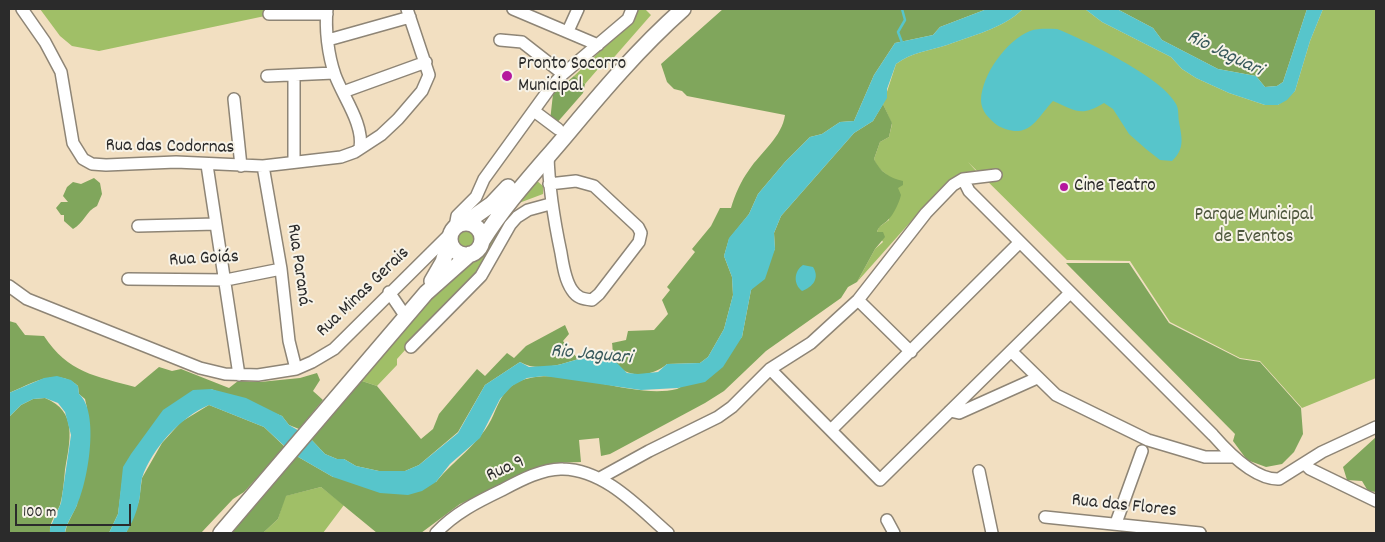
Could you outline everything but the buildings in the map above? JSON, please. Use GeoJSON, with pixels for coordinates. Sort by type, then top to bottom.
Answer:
{"type":"FeatureCollection","features":[{"type":"Feature","properties":{"kind":"main road"},"geometry":{"type":"LineString","coordinates":[[426,293],[443,262],[455,230],[501,196],[556,128],[633,43],[668,9]]}},
{"type":"Feature","properties":{"kind":"main road"},"geometry":{"type":"LineString","coordinates":[[221,533],[426,293],[470,254],[478,250],[498,215],[548,156],[646,45],[683,9]]}},
{"type":"Feature","properties":{"kind":"main road"},"geometry":{"type":"LineString","coordinates":[[455,230],[476,226],[480,230],[482,241]]}},
{"type":"Feature","properties":{"kind":"main road"},"geometry":{"type":"LineString","coordinates":[[455,230],[456,252],[470,254]]}},
{"type":"Feature","properties":{"kind":"street","name":"Rua das Codornas"},"geometry":{"type":"LineString","coordinates":[[22,9],[45,42],[61,72],[73,143],[84,159],[92,164],[176,162],[207,165],[264,166],[341,157],[381,135],[398,120],[422,91],[429,75],[426,62]]}},
{"type":"Feature","properties":{"kind":"street"},"geometry":{"type":"LineString","coordinates":[[516,9],[598,45]]}},
{"type":"Feature","properties":{"kind":"street"},"geometry":{"type":"LineString","coordinates":[[568,31],[578,9]]}},
{"type":"Feature","properties":{"kind":"street","name":"Rua Minas Gerais"},"geometry":{"type":"LineString","coordinates":[[9,286],[27,299],[200,368],[239,375],[269,374],[296,369],[334,348],[389,292],[455,230],[456,216],[476,197],[484,179],[563,74],[628,18],[632,9]]}},
{"type":"Feature","properties":{"kind":"street"},"geometry":{"type":"LineString","coordinates":[[269,14],[327,11],[328,40],[334,73],[360,133],[360,148]]}},
{"type":"Feature","properties":{"kind":"street"},"geometry":{"type":"LineString","coordinates":[[328,40],[409,13],[426,62],[343,92]]}},
{"type":"Feature","properties":{"kind":"street"},"geometry":{"type":"LineString","coordinates":[[500,40],[522,42],[563,74]]}},
{"type":"Feature","properties":{"kind":"street"},"geometry":{"type":"LineString","coordinates":[[267,76],[334,73]]}},
{"type":"Feature","properties":{"kind":"street"},"geometry":{"type":"LineString","coordinates":[[294,76],[294,162]]}},
{"type":"Feature","properties":{"kind":"street"},"geometry":{"type":"LineString","coordinates":[[234,99],[241,166]]}},
{"type":"Feature","properties":{"kind":"street"},"geometry":{"type":"LineString","coordinates":[[534,112],[556,128]]}},
{"type":"Feature","properties":{"kind":"street"},"geometry":{"type":"LineString","coordinates":[[525,124],[556,128]]}},
{"type":"Feature","properties":{"kind":"street"},"geometry":{"type":"LineString","coordinates":[[548,156],[548,184],[550,204],[565,272],[572,290],[580,299],[592,300],[599,294],[639,242],[641,233],[594,186],[576,182],[548,184]]}},
{"type":"Feature","properties":{"kind":"street"},"geometry":{"type":"LineString","coordinates":[[207,165],[239,375]]}},
{"type":"Feature","properties":{"kind":"street","name":"Rua Paraná"},"geometry":{"type":"LineString","coordinates":[[264,166],[281,268],[289,341],[296,369]]}},
{"type":"Feature","properties":{"kind":"street"},"geometry":{"type":"LineString","coordinates":[[600,478],[649,450],[718,417],[732,407],[770,369],[811,343],[858,300],[926,213],[944,193],[963,179],[996,175]]}},
{"type":"Feature","properties":{"kind":"street"},"geometry":{"type":"LineString","coordinates":[[963,179],[969,191],[1232,457],[1271,480],[1279,479],[1322,452],[1376,427]]}},
{"type":"Feature","properties":{"kind":"street"},"geometry":{"type":"LineString","coordinates":[[411,347],[481,276],[510,225],[517,217],[528,210],[550,204]]}},
{"type":"Feature","properties":{"kind":"street"},"geometry":{"type":"LineString","coordinates":[[138,226],[216,224]]}},
{"type":"Feature","properties":{"kind":"street"},"geometry":{"type":"LineString","coordinates":[[831,430],[1020,242]]}},
{"type":"Feature","properties":{"kind":"street","name":"Rua Goiás"},"geometry":{"type":"LineString","coordinates":[[128,279],[226,280],[281,268]]}},
{"type":"Feature","properties":{"kind":"street"},"geometry":{"type":"LineString","coordinates":[[389,292],[406,317]]}},
{"type":"Feature","properties":{"kind":"street"},"geometry":{"type":"LineString","coordinates":[[770,369],[880,480],[1070,293]]}},
{"type":"Feature","properties":{"kind":"street"},"geometry":{"type":"LineString","coordinates":[[858,300],[911,352]]}},
{"type":"Feature","properties":{"kind":"street"},"geometry":{"type":"LineString","coordinates":[[1011,351],[1056,395],[1148,440],[1205,457],[1232,457]]}},
{"type":"Feature","properties":{"kind":"street"},"geometry":{"type":"LineString","coordinates":[[950,411],[959,413],[1037,378]]}},
{"type":"Feature","properties":{"kind":"street"},"geometry":{"type":"LineString","coordinates":[[1116,523],[1142,451]]}},
{"type":"Feature","properties":{"kind":"street"},"geometry":{"type":"LineString","coordinates":[[1305,464],[1310,469],[1376,501]]}},
{"type":"Feature","properties":{"kind":"street","name":"Rua 9"},"geometry":{"type":"LineString","coordinates":[[436,533],[452,517],[467,508],[524,479],[562,468],[600,478],[668,533]]}},
{"type":"Feature","properties":{"kind":"street"},"geometry":{"type":"LineString","coordinates":[[979,471],[992,533]]}},
{"type":"Feature","properties":{"kind":"street","name":"Rua das Flores"},"geometry":{"type":"LineString","coordinates":[[1045,517],[1200,533]]}},
{"type":"Feature","properties":{"kind":"street"},"geometry":{"type":"LineString","coordinates":[[886,520],[894,533]]}},
{"type":"Feature","properties":{"kind":"green space"},"geometry":{"type":"Polygon","coordinates":[[[40,9],[266,9],[265,16],[99,51],[72,46],[60,36],[40,9]]]}},
{"type":"Feature","properties":{"kind":"green space"},"geometry":{"type":"Polygon","coordinates":[[[639,9],[645,9],[651,15],[609,63],[598,69],[585,84],[574,76],[634,19],[639,9]]]}},
{"type":"Feature","properties":{"kind":"green space"},"geometry":{"type":"Polygon","coordinates":[[[723,9],[987,9],[940,27],[933,35],[895,43],[874,75],[854,121],[840,122],[822,134],[810,137],[785,162],[758,194],[749,214],[729,239],[724,256],[732,277],[733,295],[724,329],[708,357],[700,363],[667,364],[647,374],[631,373],[625,371],[614,360],[612,343],[626,340],[628,331],[654,330],[668,314],[662,300],[670,290],[667,287],[695,252],[692,249],[711,226],[720,208],[731,208],[743,179],[780,130],[783,123],[785,115],[687,96],[682,91],[674,89],[667,82],[661,64],[723,9]]]}},
{"type":"Feature","properties":{"kind":"green space","name":"Parque Municipal de Eventos"},"geometry":{"type":"Polygon","coordinates":[[[1023,9],[1085,9],[1102,22],[1171,57],[1182,69],[1196,78],[1229,93],[1265,105],[1278,105],[1295,91],[1310,41],[1323,9],[1376,9],[1376,378],[1302,408],[1260,361],[1240,358],[1170,322],[1130,261],[1067,260],[968,162],[977,172],[950,182],[938,191],[857,282],[875,249],[883,242],[877,232],[879,227],[889,220],[890,178],[877,166],[874,159],[880,142],[889,137],[892,124],[883,104],[896,64],[914,54],[947,45],[997,27],[1023,9]]]}},
{"type":"Feature","properties":{"kind":"green space"},"geometry":{"type":"Polygon","coordinates":[[[1117,9],[1307,9],[1283,82],[1277,86],[1265,87],[1256,76],[1218,69],[1162,40],[1153,28],[1117,9]]]}},
{"type":"Feature","properties":{"kind":"green space"},"geometry":{"type":"Polygon","coordinates":[[[574,76],[585,84],[583,93],[555,125],[550,121],[553,94],[574,76]]]}},
{"type":"Feature","properties":{"kind":"green space"},"geometry":{"type":"Polygon","coordinates":[[[883,104],[892,123],[889,137],[880,142],[874,159],[879,168],[886,174],[903,181],[903,185],[898,188],[901,195],[896,208],[890,218],[880,226],[877,232],[883,232],[885,237],[875,249],[857,282],[848,287],[841,298],[766,351],[724,391],[610,454],[601,456],[599,438],[579,440],[581,462],[552,463],[525,474],[460,504],[421,533],[377,533],[321,487],[286,496],[278,519],[263,533],[227,533],[293,454],[333,477],[436,482],[473,445],[486,429],[505,392],[513,385],[530,378],[549,376],[570,378],[637,390],[658,391],[677,389],[682,386],[742,337],[751,290],[775,249],[774,233],[781,216],[854,133],[873,121],[883,104]]]}},
{"type":"Feature","properties":{"kind":"green space"},"geometry":{"type":"Polygon","coordinates":[[[94,178],[100,183],[102,194],[97,206],[73,229],[64,221],[64,215],[61,215],[56,208],[61,202],[68,202],[63,196],[67,187],[73,182],[81,184],[94,178]]]}},
{"type":"Feature","properties":{"kind":"green space"},"geometry":{"type":"Polygon","coordinates":[[[536,180],[543,186],[543,194],[519,203],[514,208],[481,270],[397,359],[397,365],[377,386],[359,380],[451,277],[480,258],[486,250],[498,218],[536,180]]]}},
{"type":"Feature","properties":{"kind":"green space"},"geometry":{"type":"Polygon","coordinates":[[[466,230],[473,233],[476,240],[473,247],[466,250],[459,247],[456,240],[459,233],[466,230]]]}},
{"type":"Feature","properties":{"kind":"green space"},"geometry":{"type":"Polygon","coordinates":[[[1066,263],[1129,263],[1169,323],[1240,359],[1260,362],[1301,408],[1303,434],[1294,452],[1282,464],[1266,467],[1247,460],[1233,441],[1235,434],[1066,263]]]}},
{"type":"Feature","properties":{"kind":"green space"},"geometry":{"type":"Polygon","coordinates":[[[9,321],[16,323],[25,335],[44,336],[63,358],[84,371],[135,387],[159,367],[172,371],[181,369],[229,388],[238,381],[260,382],[300,378],[317,373],[320,380],[313,391],[323,400],[299,429],[289,425],[282,416],[211,389],[124,467],[118,514],[109,533],[65,533],[77,505],[87,408],[85,399],[79,394],[78,386],[70,380],[53,377],[9,393],[9,321]]]}},
{"type":"Feature","properties":{"kind":"green space"},"geometry":{"type":"Polygon","coordinates":[[[565,325],[569,334],[563,341],[578,359],[541,367],[534,367],[520,362],[485,385],[458,432],[419,465],[405,471],[379,471],[356,466],[344,459],[337,459],[325,454],[308,436],[359,380],[377,386],[421,439],[433,429],[439,414],[477,369],[485,376],[507,353],[514,358],[526,346],[565,325]]]}},
{"type":"Feature","properties":{"kind":"green space"},"geometry":{"type":"Polygon","coordinates":[[[45,398],[56,404],[63,411],[69,428],[69,448],[60,505],[52,522],[50,533],[9,533],[9,417],[21,405],[33,399],[45,398]]]}},
{"type":"Feature","properties":{"kind":"green space"},"geometry":{"type":"Polygon","coordinates":[[[209,405],[264,427],[285,447],[244,492],[233,499],[201,533],[126,533],[139,501],[142,478],[162,443],[181,422],[209,405]]]}},
{"type":"Feature","properties":{"kind":"green space"},"geometry":{"type":"Polygon","coordinates":[[[1376,437],[1376,492],[1368,491],[1362,481],[1347,480],[1343,467],[1376,437]]]}},
{"type":"Feature","properties":{"kind":"green space"},"geometry":{"type":"Polygon","coordinates":[[[321,487],[344,505],[323,533],[263,533],[278,519],[285,496],[321,487]]]}},
{"type":"Feature","properties":{"kind":"water"},"geometry":{"type":"Polygon","coordinates":[[[987,9],[1023,9],[997,27],[947,45],[914,54],[896,64],[887,89],[887,98],[873,121],[854,133],[781,216],[774,233],[775,249],[765,279],[751,290],[742,337],[723,367],[705,382],[678,388],[641,390],[544,376],[527,378],[512,386],[500,399],[480,438],[450,464],[436,482],[422,491],[408,495],[380,493],[333,477],[293,454],[264,427],[209,405],[198,410],[178,425],[160,445],[142,478],[137,509],[126,533],[109,533],[118,514],[123,467],[163,410],[193,390],[211,389],[246,398],[282,416],[289,425],[308,436],[325,454],[337,459],[344,459],[356,466],[379,471],[405,471],[419,465],[458,433],[485,385],[520,362],[529,367],[558,365],[586,357],[614,360],[627,373],[638,374],[658,372],[667,364],[700,363],[708,357],[724,329],[733,295],[732,277],[724,256],[729,238],[749,214],[758,194],[785,162],[810,137],[822,134],[840,122],[854,121],[874,75],[895,43],[933,35],[940,27],[987,9]]]}},
{"type":"Feature","properties":{"kind":"water"},"geometry":{"type":"Polygon","coordinates":[[[1085,9],[1117,9],[1153,28],[1162,40],[1218,69],[1256,76],[1265,87],[1277,86],[1283,82],[1307,9],[1323,9],[1310,41],[1295,91],[1287,100],[1278,105],[1265,105],[1229,93],[1196,78],[1182,69],[1171,57],[1102,22],[1085,9]]]}},
{"type":"Feature","properties":{"kind":"water"},"geometry":{"type":"Polygon","coordinates":[[[1040,29],[1057,29],[1122,61],[1156,83],[1168,94],[1178,108],[1182,138],[1181,148],[1172,161],[1160,160],[1146,149],[1129,134],[1113,109],[1104,103],[1090,110],[1078,111],[1053,101],[1039,118],[1020,131],[1003,128],[988,117],[981,104],[982,90],[997,59],[1021,35],[1040,29]]]}},
{"type":"Feature","properties":{"kind":"water"},"geometry":{"type":"Polygon","coordinates":[[[803,265],[813,267],[816,275],[812,285],[802,291],[797,285],[796,274],[803,265]]]}},
{"type":"Feature","properties":{"kind":"water"},"geometry":{"type":"Polygon","coordinates":[[[57,376],[71,380],[78,386],[79,394],[85,403],[89,416],[90,431],[90,447],[85,480],[65,533],[50,533],[50,528],[61,503],[71,435],[65,412],[58,403],[45,398],[33,399],[21,405],[9,417],[9,393],[44,378],[57,376]]]}},
{"type":"Feature","properties":{"kind":"waterway"},"geometry":{"type":"LineString","coordinates":[[902,9],[905,20],[898,32],[903,45]]}},
{"type":"Feature","properties":{"kind":"place","name":"Pronto Socorro Municipal"},"geometry":{"type":"Point","coordinates":[507,76]}},
{"type":"Feature","properties":{"kind":"place","name":"Cine Teatro"},"geometry":{"type":"Point","coordinates":[1064,187]}},
{"type":"Feature","properties":{"kind":"water label","name":"Rio Jaguari"},"geometry":{"type":"Point","coordinates":[1224,55]}},
{"type":"Feature","properties":{"kind":"water label","name":"Rio Jaguari"},"geometry":{"type":"Point","coordinates":[591,356]}}]}
